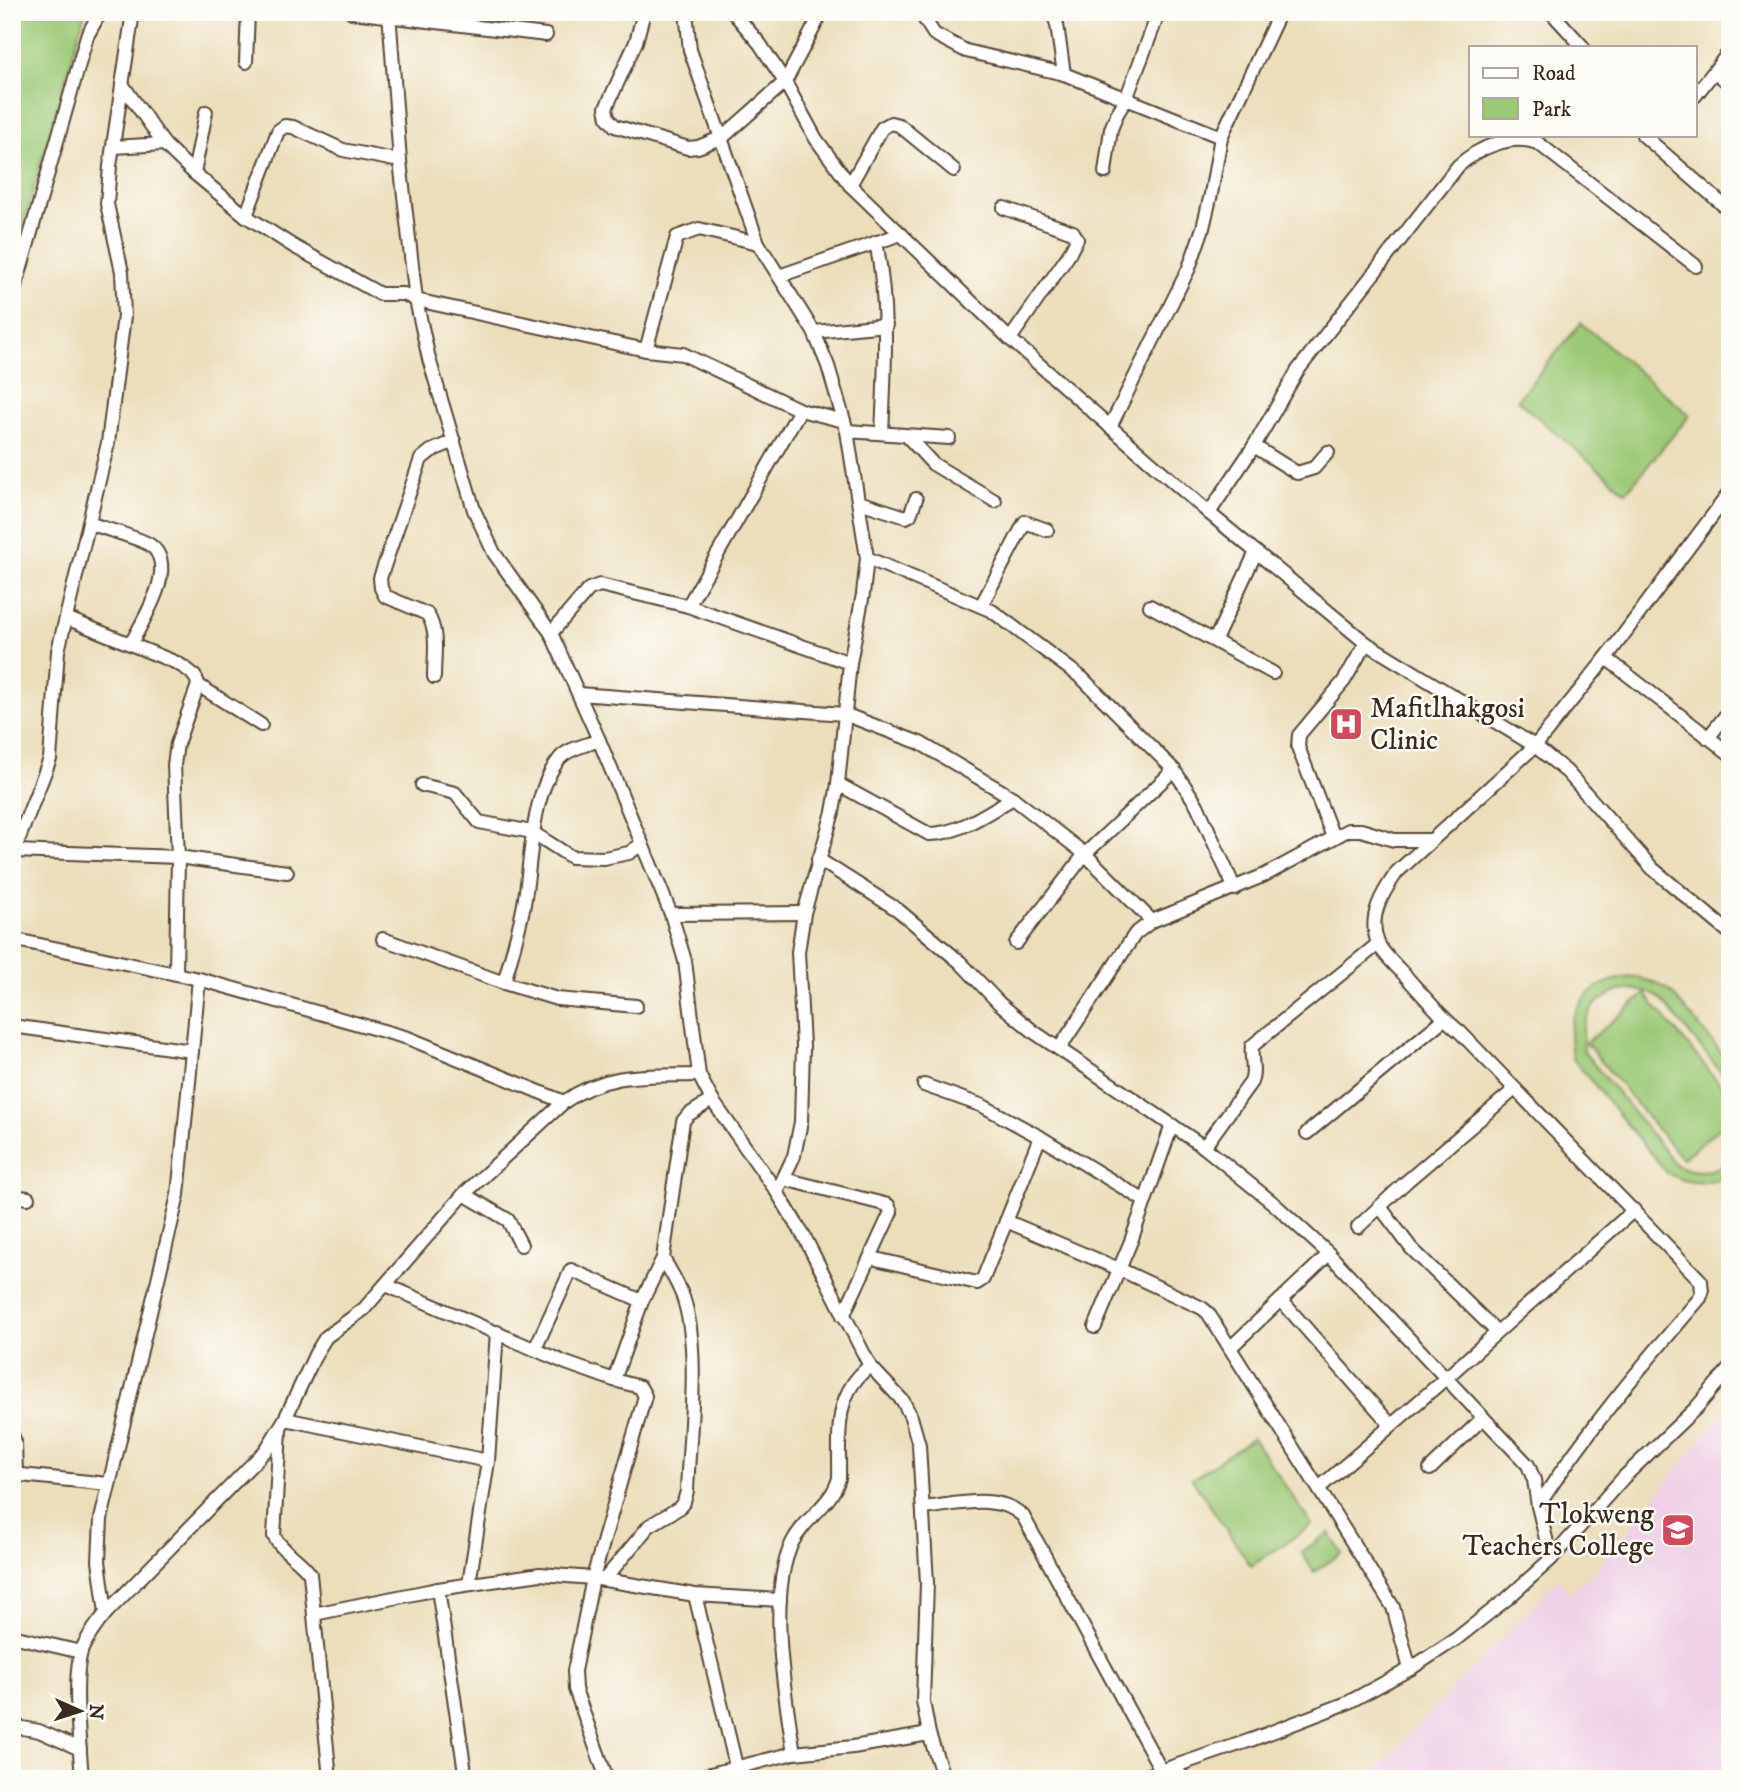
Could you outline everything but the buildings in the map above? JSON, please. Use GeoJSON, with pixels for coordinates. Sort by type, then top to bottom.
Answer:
{"type":"FeatureCollection","features":[{"type":"Feature","properties":{"kind":"street"},"geometry":{"type":"LineString","coordinates":[[12,299],[87,36],[97,18],[104,12]]}},
{"type":"Feature","properties":{"kind":"street"},"geometry":{"type":"LineString","coordinates":[[132,12],[107,204],[122,272],[124,316],[108,443],[57,659],[50,759],[13,853],[178,857],[287,872]]}},
{"type":"Feature","properties":{"kind":"street"},"geometry":{"type":"LineString","coordinates":[[246,62],[248,12]]}},
{"type":"Feature","properties":{"kind":"street"},"geometry":{"type":"LineString","coordinates":[[352,12],[546,35]]}},
{"type":"Feature","properties":{"kind":"street"},"geometry":{"type":"LineString","coordinates":[[478,28],[480,12]]}},
{"type":"Feature","properties":{"kind":"street"},"geometry":{"type":"LineString","coordinates":[[644,12],[636,41],[606,108],[611,123],[615,126],[688,148],[723,137],[785,82],[822,12]]}},
{"type":"Feature","properties":{"kind":"street"},"geometry":{"type":"LineString","coordinates":[[687,12],[690,51],[723,137],[758,243],[814,332],[828,366],[845,426],[867,558],[850,663],[838,784],[833,812],[804,914],[798,952],[803,1046],[801,1122],[794,1156],[777,1192]]}},
{"type":"Feature","properties":{"kind":"street"},"geometry":{"type":"LineString","coordinates":[[733,12],[760,44],[785,82],[816,139],[850,185],[1010,339],[1209,513],[1366,643],[1535,746],[1567,772],[1653,869],[1730,933]]}},
{"type":"Feature","properties":{"kind":"street"},"geometry":{"type":"LineString","coordinates":[[920,12],[934,34],[966,51],[1063,75],[1221,137]]}},
{"type":"Feature","properties":{"kind":"street"},"geometry":{"type":"LineString","coordinates":[[1053,12],[1063,75]]}},
{"type":"Feature","properties":{"kind":"street"},"geometry":{"type":"LineString","coordinates":[[1105,172],[1116,114],[1126,99],[1159,12]]}},
{"type":"Feature","properties":{"kind":"street"},"geometry":{"type":"LineString","coordinates":[[1110,427],[1189,268],[1203,228],[1221,137],[1280,12]]}},
{"type":"Feature","properties":{"kind":"street"},"geometry":{"type":"LineString","coordinates":[[1551,12],[1582,46]]}},
{"type":"Feature","properties":{"kind":"street"},"geometry":{"type":"LineString","coordinates":[[389,15],[400,161],[416,300],[447,445],[494,553],[551,633],[599,740],[671,914],[685,961],[699,1074],[712,1100],[806,1238],[870,1366],[904,1401],[911,1417],[919,1445],[927,1583],[923,1701],[929,1734],[944,1779]]}},
{"type":"Feature","properties":{"kind":"street"},"geometry":{"type":"LineString","coordinates":[[1696,95],[1730,51]]}},
{"type":"Feature","properties":{"kind":"street"},"geometry":{"type":"LineString","coordinates":[[1715,72],[1730,84]]}},
{"type":"Feature","properties":{"kind":"street"},"geometry":{"type":"LineString","coordinates":[[122,84],[164,144],[246,216],[292,246],[380,294],[404,294],[416,300],[646,350],[683,354],[800,410],[845,426],[907,436],[949,438]]}},
{"type":"Feature","properties":{"kind":"street"},"geometry":{"type":"LineString","coordinates":[[194,173],[206,112]]}},
{"type":"Feature","properties":{"kind":"street"},"geometry":{"type":"LineString","coordinates":[[850,185],[882,128],[891,123],[899,125],[954,170]]}},
{"type":"Feature","properties":{"kind":"street"},"geometry":{"type":"LineString","coordinates":[[246,216],[278,131],[285,126],[293,127],[343,150],[400,161]]}},
{"type":"Feature","properties":{"kind":"street"},"geometry":{"type":"LineString","coordinates":[[1209,513],[1254,446],[1298,370],[1458,166],[1471,154],[1516,140],[1538,143],[1696,266]]}},
{"type":"Feature","properties":{"kind":"street"},"geometry":{"type":"LineString","coordinates":[[1658,140],[1730,211]]}},
{"type":"Feature","properties":{"kind":"street"},"geometry":{"type":"LineString","coordinates":[[113,146],[164,144]]}},
{"type":"Feature","properties":{"kind":"street"},"geometry":{"type":"LineString","coordinates":[[1004,208],[1073,232],[1077,239],[1010,339]]}},
{"type":"Feature","properties":{"kind":"street"},"geometry":{"type":"LineString","coordinates":[[646,350],[677,237],[699,229],[758,243]]}},
{"type":"Feature","properties":{"kind":"street"},"geometry":{"type":"LineString","coordinates":[[779,276],[901,234]]}},
{"type":"Feature","properties":{"kind":"street"},"geometry":{"type":"LineString","coordinates":[[876,243],[886,325],[882,433]]}},
{"type":"Feature","properties":{"kind":"street"},"geometry":{"type":"LineString","coordinates":[[814,332],[886,325]]}},
{"type":"Feature","properties":{"kind":"street"},"geometry":{"type":"LineString","coordinates":[[688,606],[800,410]]}},
{"type":"Feature","properties":{"kind":"street"},"geometry":{"type":"LineString","coordinates":[[907,436],[933,464],[995,501]]}},
{"type":"Feature","properties":{"kind":"street"},"geometry":{"type":"LineString","coordinates":[[434,677],[434,629],[430,619],[427,614],[385,596],[380,583],[421,459],[431,451],[447,445]]}},
{"type":"Feature","properties":{"kind":"street"},"geometry":{"type":"LineString","coordinates":[[1254,446],[1297,473],[1314,468],[1328,452]]}},
{"type":"Feature","properties":{"kind":"street"},"geometry":{"type":"LineString","coordinates":[[1538,1506],[1573,1452],[1608,1406],[1699,1298],[1702,1293],[1698,1277],[1460,1032],[1444,1019],[1378,944],[1375,923],[1377,905],[1397,872],[1535,746],[1606,658],[1730,492]]}},
{"type":"Feature","properties":{"kind":"street"},"geometry":{"type":"LineString","coordinates":[[859,502],[906,517],[910,515],[916,499]]}},
{"type":"Feature","properties":{"kind":"street"},"geometry":{"type":"LineString","coordinates":[[981,606],[1025,522],[1047,530]]}},
{"type":"Feature","properties":{"kind":"street"},"geometry":{"type":"LineString","coordinates":[[89,523],[150,545],[161,562],[160,583],[131,644]]}},
{"type":"Feature","properties":{"kind":"street"},"geometry":{"type":"LineString","coordinates":[[1215,640],[1256,552]]}},
{"type":"Feature","properties":{"kind":"street"},"geometry":{"type":"LineString","coordinates":[[867,558],[992,611],[1082,678],[1174,770],[1197,805],[1235,889]]}},
{"type":"Feature","properties":{"kind":"street"},"geometry":{"type":"LineString","coordinates":[[551,633],[585,593],[595,586],[616,587],[688,606],[850,663]]}},
{"type":"Feature","properties":{"kind":"street"},"geometry":{"type":"LineString","coordinates":[[1150,606],[1273,673]]}},
{"type":"Feature","properties":{"kind":"street"},"geometry":{"type":"LineString","coordinates":[[66,618],[177,663],[193,674],[198,685],[261,725]]}},
{"type":"Feature","properties":{"kind":"street"},"geometry":{"type":"LineString","coordinates":[[1333,837],[1298,747],[1299,735],[1344,681],[1366,643]]}},
{"type":"Feature","properties":{"kind":"street"},"geometry":{"type":"LineString","coordinates":[[1606,658],[1730,754]]}},
{"type":"Feature","properties":{"kind":"street"},"geometry":{"type":"LineString","coordinates":[[176,973],[178,857],[174,765],[177,744],[198,685]]}},
{"type":"Feature","properties":{"kind":"street"},"geometry":{"type":"LineString","coordinates":[[579,694],[844,714],[920,743],[1013,798],[1085,854],[1152,921]]}},
{"type":"Feature","properties":{"kind":"street"},"geometry":{"type":"LineString","coordinates":[[1708,738],[1730,710]]}},
{"type":"Feature","properties":{"kind":"street"},"geometry":{"type":"LineString","coordinates":[[504,983],[524,903],[532,832],[547,783],[561,757],[569,751],[599,740]]}},
{"type":"Feature","properties":{"kind":"street"},"geometry":{"type":"LineString","coordinates":[[1016,943],[1085,854],[1174,770]]}},
{"type":"Feature","properties":{"kind":"street"},"geometry":{"type":"LineString","coordinates":[[838,784],[929,834],[941,834],[962,827],[1013,798]]}},
{"type":"Feature","properties":{"kind":"street"},"geometry":{"type":"LineString","coordinates":[[422,785],[454,793],[479,822],[532,832],[571,857],[604,858],[629,853],[642,844]]}},
{"type":"Feature","properties":{"kind":"street"},"geometry":{"type":"LineString","coordinates":[[1059,1049],[1135,934],[1152,921],[1235,889],[1348,830],[1361,830],[1394,840],[1431,840]]}},
{"type":"Feature","properties":{"kind":"street"},"geometry":{"type":"LineString","coordinates":[[818,859],[898,910],[960,962],[999,1003],[1059,1049],[1204,1147],[1273,1203],[1329,1254],[1528,1465],[1534,1480],[1551,1559]]}},
{"type":"Feature","properties":{"kind":"street"},"geometry":{"type":"LineString","coordinates":[[671,914],[804,914]]}},
{"type":"Feature","properties":{"kind":"street"},"geometry":{"type":"LineString","coordinates":[[12,939],[176,973],[408,1038],[564,1102]]}},
{"type":"Feature","properties":{"kind":"street"},"geometry":{"type":"LineString","coordinates":[[383,939],[504,983],[557,999],[636,1006]]}},
{"type":"Feature","properties":{"kind":"street"},"geometry":{"type":"LineString","coordinates":[[1204,1147],[1251,1082],[1252,1046],[1378,944]]}},
{"type":"Feature","properties":{"kind":"street"},"geometry":{"type":"LineString","coordinates":[[106,1613],[99,1541],[108,1484],[178,1195],[199,979]]}},
{"type":"Feature","properties":{"kind":"street"},"geometry":{"type":"LineString","coordinates":[[1307,1133],[1444,1019]]}},
{"type":"Feature","properties":{"kind":"street"},"geometry":{"type":"LineString","coordinates":[[12,1027],[192,1051]]}},
{"type":"Feature","properties":{"kind":"street"},"geometry":{"type":"LineString","coordinates":[[82,1779],[78,1677],[81,1652],[106,1613],[265,1450],[326,1337],[363,1309],[464,1194],[564,1102],[580,1091],[614,1078],[699,1074]]}},
{"type":"Feature","properties":{"kind":"street"},"geometry":{"type":"LineString","coordinates":[[924,1085],[984,1106],[1145,1201]]}},
{"type":"Feature","properties":{"kind":"street"},"geometry":{"type":"LineString","coordinates":[[1358,1227],[1406,1182],[1515,1089]]}},
{"type":"Feature","properties":{"kind":"street"},"geometry":{"type":"LineString","coordinates":[[614,1380],[642,1301],[663,1258],[683,1121],[712,1100]]}},
{"type":"Feature","properties":{"kind":"street"},"geometry":{"type":"LineString","coordinates":[[1095,1327],[1172,1125]]}},
{"type":"Feature","properties":{"kind":"street"},"geometry":{"type":"LineString","coordinates":[[872,1258],[977,1283],[983,1279],[1040,1137]]}},
{"type":"Feature","properties":{"kind":"street"},"geometry":{"type":"LineString","coordinates":[[784,1179],[889,1206],[891,1212],[844,1316]]}},
{"type":"Feature","properties":{"kind":"street"},"geometry":{"type":"LineString","coordinates":[[464,1194],[508,1220],[521,1245]]}},
{"type":"Feature","properties":{"kind":"street"},"geometry":{"type":"LineString","coordinates":[[12,1196],[28,1198]]}},
{"type":"Feature","properties":{"kind":"street"},"geometry":{"type":"LineString","coordinates":[[1381,1208],[1411,1248],[1497,1332]]}},
{"type":"Feature","properties":{"kind":"street"},"geometry":{"type":"LineString","coordinates":[[1319,1488],[1634,1210]]}},
{"type":"Feature","properties":{"kind":"street"},"geometry":{"type":"LineString","coordinates":[[1006,1221],[1119,1269],[1208,1313],[1394,1607],[1410,1669]]}},
{"type":"Feature","properties":{"kind":"street"},"geometry":{"type":"LineString","coordinates":[[1230,1348],[1329,1254]]}},
{"type":"Feature","properties":{"kind":"street"},"geometry":{"type":"LineString","coordinates":[[598,1579],[649,1526],[679,1508],[687,1491],[693,1374],[689,1328],[684,1298],[663,1258]]}},
{"type":"Feature","properties":{"kind":"street"},"geometry":{"type":"LineString","coordinates":[[535,1349],[571,1270],[642,1301]]}},
{"type":"Feature","properties":{"kind":"street"},"geometry":{"type":"LineString","coordinates":[[386,1285],[535,1349],[614,1380],[640,1387],[645,1396],[574,1680],[607,1779]]}},
{"type":"Feature","properties":{"kind":"street"},"geometry":{"type":"LineString","coordinates":[[1281,1300],[1391,1425]]}},
{"type":"Feature","properties":{"kind":"street"},"geometry":{"type":"LineString","coordinates":[[469,1584],[488,1461],[497,1332]]}},
{"type":"Feature","properties":{"kind":"street"},"geometry":{"type":"LineString","coordinates":[[794,1753],[785,1694],[780,1600],[788,1553],[794,1540],[836,1489],[844,1397],[860,1374],[870,1366]]}},
{"type":"Feature","properties":{"kind":"street"},"geometry":{"type":"LineString","coordinates":[[1137,1779],[1347,1703],[1410,1669],[1456,1639],[1508,1598],[1551,1559],[1624,1477],[1696,1408],[1730,1368]]}},
{"type":"Feature","properties":{"kind":"street"},"geometry":{"type":"LineString","coordinates":[[1430,1469],[1483,1418]]}},
{"type":"Feature","properties":{"kind":"street"},"geometry":{"type":"LineString","coordinates":[[282,1422],[488,1461]]}},
{"type":"Feature","properties":{"kind":"street"},"geometry":{"type":"LineString","coordinates":[[282,1422],[274,1536],[310,1574],[330,1779]]}},
{"type":"Feature","properties":{"kind":"street"},"geometry":{"type":"LineString","coordinates":[[12,1435],[15,1442],[14,1477],[108,1484]]}},
{"type":"Feature","properties":{"kind":"street"},"geometry":{"type":"LineString","coordinates":[[923,1508],[990,1502],[1015,1508],[1023,1516],[1167,1768],[1185,1779]]}},
{"type":"Feature","properties":{"kind":"street"},"geometry":{"type":"LineString","coordinates":[[314,1614],[438,1589],[540,1574],[598,1579],[695,1595],[780,1600]]}},
{"type":"Feature","properties":{"kind":"street"},"geometry":{"type":"LineString","coordinates":[[438,1589],[466,1779]]}},
{"type":"Feature","properties":{"kind":"street"},"geometry":{"type":"LineString","coordinates":[[695,1595],[734,1773]]}},
{"type":"Feature","properties":{"kind":"street"},"geometry":{"type":"LineString","coordinates":[[12,1636],[81,1652]]}},
{"type":"Feature","properties":{"kind":"street"},"geometry":{"type":"LineString","coordinates":[[12,1726],[39,1731],[80,1749]]}},
{"type":"Feature","properties":{"kind":"street"},"geometry":{"type":"LineString","coordinates":[[691,1779],[734,1773],[794,1753],[853,1747],[929,1734]]}},
{"type":"Feature","properties":{"kind":"shaded area"},"geometry":{"type":"Polygon","coordinates":[[[1730,1405],[1730,1779],[1367,1779],[1558,1579],[1570,1592],[1592,1574],[1730,1405]]]}},
{"type":"Feature","properties":{"kind":"green space"},"geometry":{"type":"Polygon","coordinates":[[[12,12],[85,12],[12,263],[12,12]]]}},
{"type":"Feature","properties":{"kind":"green space"},"geometry":{"type":"Polygon","coordinates":[[[1581,323],[1690,415],[1626,492],[1517,400],[1581,323]]]}},
{"type":"Feature","properties":{"kind":"green space"},"geometry":{"type":"Polygon","coordinates":[[[1634,977],[1657,983],[1671,992],[1730,1063],[1730,1083],[1660,998],[1633,989],[1614,992],[1591,1009],[1583,1027],[1584,1052],[1676,1165],[1704,1171],[1730,1161],[1730,1175],[1714,1181],[1690,1182],[1667,1173],[1573,1059],[1571,1027],[1582,1002],[1603,984],[1634,977]]]}},
{"type":"Feature","properties":{"kind":"green space"},"geometry":{"type":"Polygon","coordinates":[[[1645,994],[1730,1096],[1730,1119],[1682,1159],[1586,1043],[1645,994]]]}},
{"type":"Feature","properties":{"kind":"green space"},"geometry":{"type":"Polygon","coordinates":[[[1253,1438],[1312,1525],[1251,1566],[1192,1479],[1253,1438]]]}},
{"type":"Feature","properties":{"kind":"green space"},"geometry":{"type":"Polygon","coordinates":[[[1329,1533],[1342,1553],[1314,1572],[1301,1552],[1329,1533]]]}},
{"type":"Feature","properties":{"kind":"place","name":"Mafitlhakgosi Clinic"},"geometry":{"type":"Point","coordinates":[1346,724]}},
{"type":"Feature","properties":{"kind":"place","name":"Tlokweng Teachers College"},"geometry":{"type":"Point","coordinates":[1678,1530]}}]}
